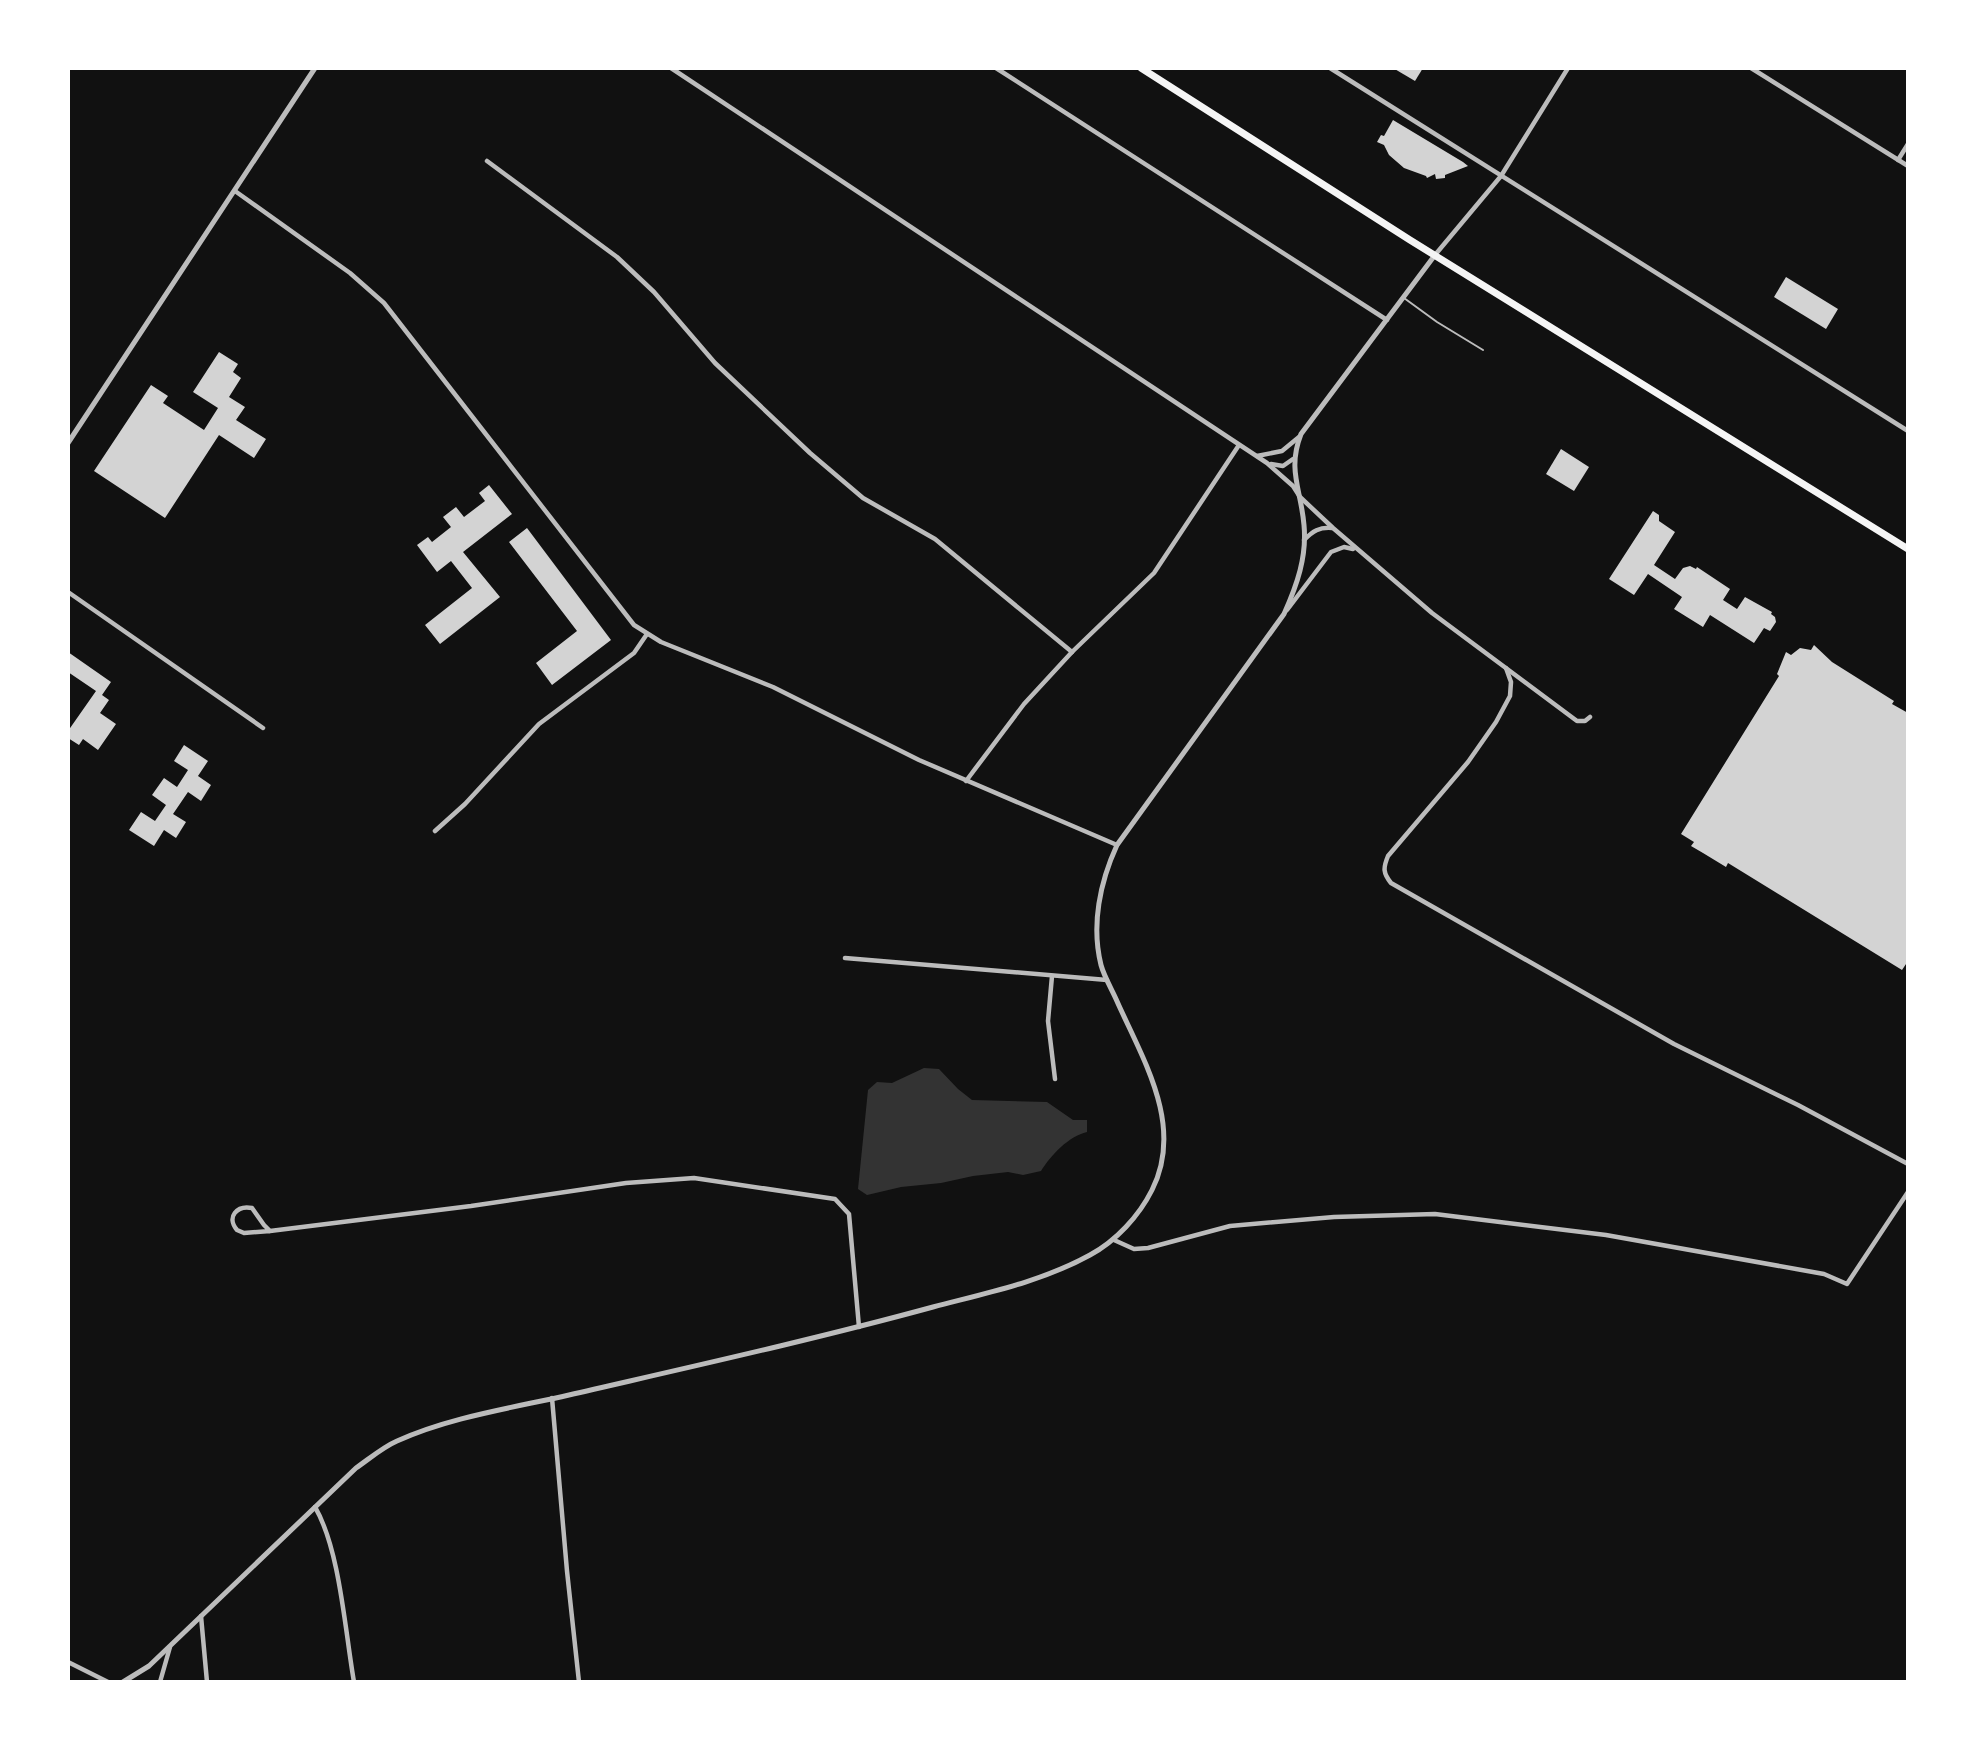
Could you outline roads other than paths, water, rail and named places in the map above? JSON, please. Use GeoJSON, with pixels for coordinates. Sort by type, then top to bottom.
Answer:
{"type":"FeatureCollection","features":[{"type":"Feature","properties":{"kind":"main road"},"geometry":{"type":"LineString","coordinates":[[1141,68],[1435,255],[1908,549]]}},
{"type":"Feature","properties":{"kind":"street"},"geometry":{"type":"LineString","coordinates":[[68,443],[316,68]]}},
{"type":"Feature","properties":{"kind":"street"},"geometry":{"type":"LineString","coordinates":[[671,68],[1267,463],[1357,550],[1432,613],[1577,721],[1585,721],[1590,717]]}},
{"type":"Feature","properties":{"kind":"street"},"geometry":{"type":"LineString","coordinates":[[996,68],[1387,320]]}},
{"type":"Feature","properties":{"kind":"street"},"geometry":{"type":"LineString","coordinates":[[1330,68],[1908,431]]}},
{"type":"Feature","properties":{"kind":"street"},"geometry":{"type":"LineString","coordinates":[[1256,456],[1282,451],[1301,434],[1435,255],[1501,176],[1569,68]]}},
{"type":"Feature","properties":{"kind":"street"},"geometry":{"type":"LineString","coordinates":[[1751,68],[1908,166]]}},
{"type":"Feature","properties":{"kind":"street"},"geometry":{"type":"LineString","coordinates":[[1898,160],[1908,144]]}},
{"type":"Feature","properties":{"kind":"street"},"geometry":{"type":"LineString","coordinates":[[487,162],[617,257],[654,292],[724,371],[810,453],[863,498],[935,539],[1072,652]]}},
{"type":"Feature","properties":{"kind":"street"},"geometry":{"type":"LineString","coordinates":[[235,191],[350,273],[384,303],[634,625],[687,653],[773,687],[919,761],[1117,845]]}},
{"type":"Feature","properties":{"kind":"street"},"geometry":{"type":"LineString","coordinates":[[1284,614],[1300,575],[1304,540],[1293,459],[1301,434]]}},
{"type":"Feature","properties":{"kind":"street"},"geometry":{"type":"LineString","coordinates":[[966,781],[1024,704],[1072,652],[1154,573],[1239,445]]}},
{"type":"Feature","properties":{"kind":"street"},"geometry":{"type":"LineString","coordinates":[[1267,463],[1283,466],[1293,459]]}},
{"type":"Feature","properties":{"kind":"street"},"geometry":{"type":"LineString","coordinates":[[1304,540],[1323,527],[1333,528]]}},
{"type":"Feature","properties":{"kind":"street"},"geometry":{"type":"LineString","coordinates":[[123,1682],[149,1666],[356,1468],[395,1441],[467,1419],[552,1398],[859,1328],[1029,1281],[1091,1255],[1114,1240],[1141,1209],[1156,1181],[1164,1151],[1164,1122],[1156,1090],[1101,966],[1098,911],[1105,876],[1117,845],[1331,552],[1344,547],[1357,550]]}},
{"type":"Feature","properties":{"kind":"street"},"geometry":{"type":"LineString","coordinates":[[68,592],[263,728]]}},
{"type":"Feature","properties":{"kind":"street"},"geometry":{"type":"LineString","coordinates":[[435,831],[539,724],[634,653],[648,634]]}},
{"type":"Feature","properties":{"kind":"street"},"geometry":{"type":"LineString","coordinates":[[1505,667],[1511,682],[1510,696],[1503,710],[1468,762],[1388,856],[1384,866],[1385,875],[1391,883],[1674,1044],[1798,1105],[1908,1164]]}},
{"type":"Feature","properties":{"kind":"street"},"geometry":{"type":"LineString","coordinates":[[845,958],[1108,981]]}},
{"type":"Feature","properties":{"kind":"street"},"geometry":{"type":"LineString","coordinates":[[1052,976],[1048,1021],[1055,1079]]}},
{"type":"Feature","properties":{"kind":"street"},"geometry":{"type":"LineString","coordinates":[[270,1231],[252,1208],[244,1206],[237,1209],[232,1217],[233,1225],[244,1233],[270,1231],[626,1183],[694,1178],[835,1199],[849,1214],[859,1328]]}},
{"type":"Feature","properties":{"kind":"street"},"geometry":{"type":"LineString","coordinates":[[1114,1240],[1134,1249],[1148,1248],[1230,1226],[1334,1217],[1435,1214],[1606,1235],[1824,1275],[1847,1284],[1908,1192]]}},
{"type":"Feature","properties":{"kind":"street"},"geometry":{"type":"LineString","coordinates":[[552,1398],[579,1682]]}},
{"type":"Feature","properties":{"kind":"street"},"geometry":{"type":"LineString","coordinates":[[315,1506],[323,1520],[334,1563],[354,1682]]}},
{"type":"Feature","properties":{"kind":"street"},"geometry":{"type":"LineString","coordinates":[[201,1616],[208,1682]]}},
{"type":"Feature","properties":{"kind":"street"},"geometry":{"type":"LineString","coordinates":[[160,1682],[170,1646]]}},
{"type":"Feature","properties":{"kind":"street"},"geometry":{"type":"LineString","coordinates":[[68,1662],[108,1682]]}},
{"type":"Feature","properties":{"kind":"lane"},"geometry":{"type":"LineString","coordinates":[[1404,298],[1483,350]]}}]}
